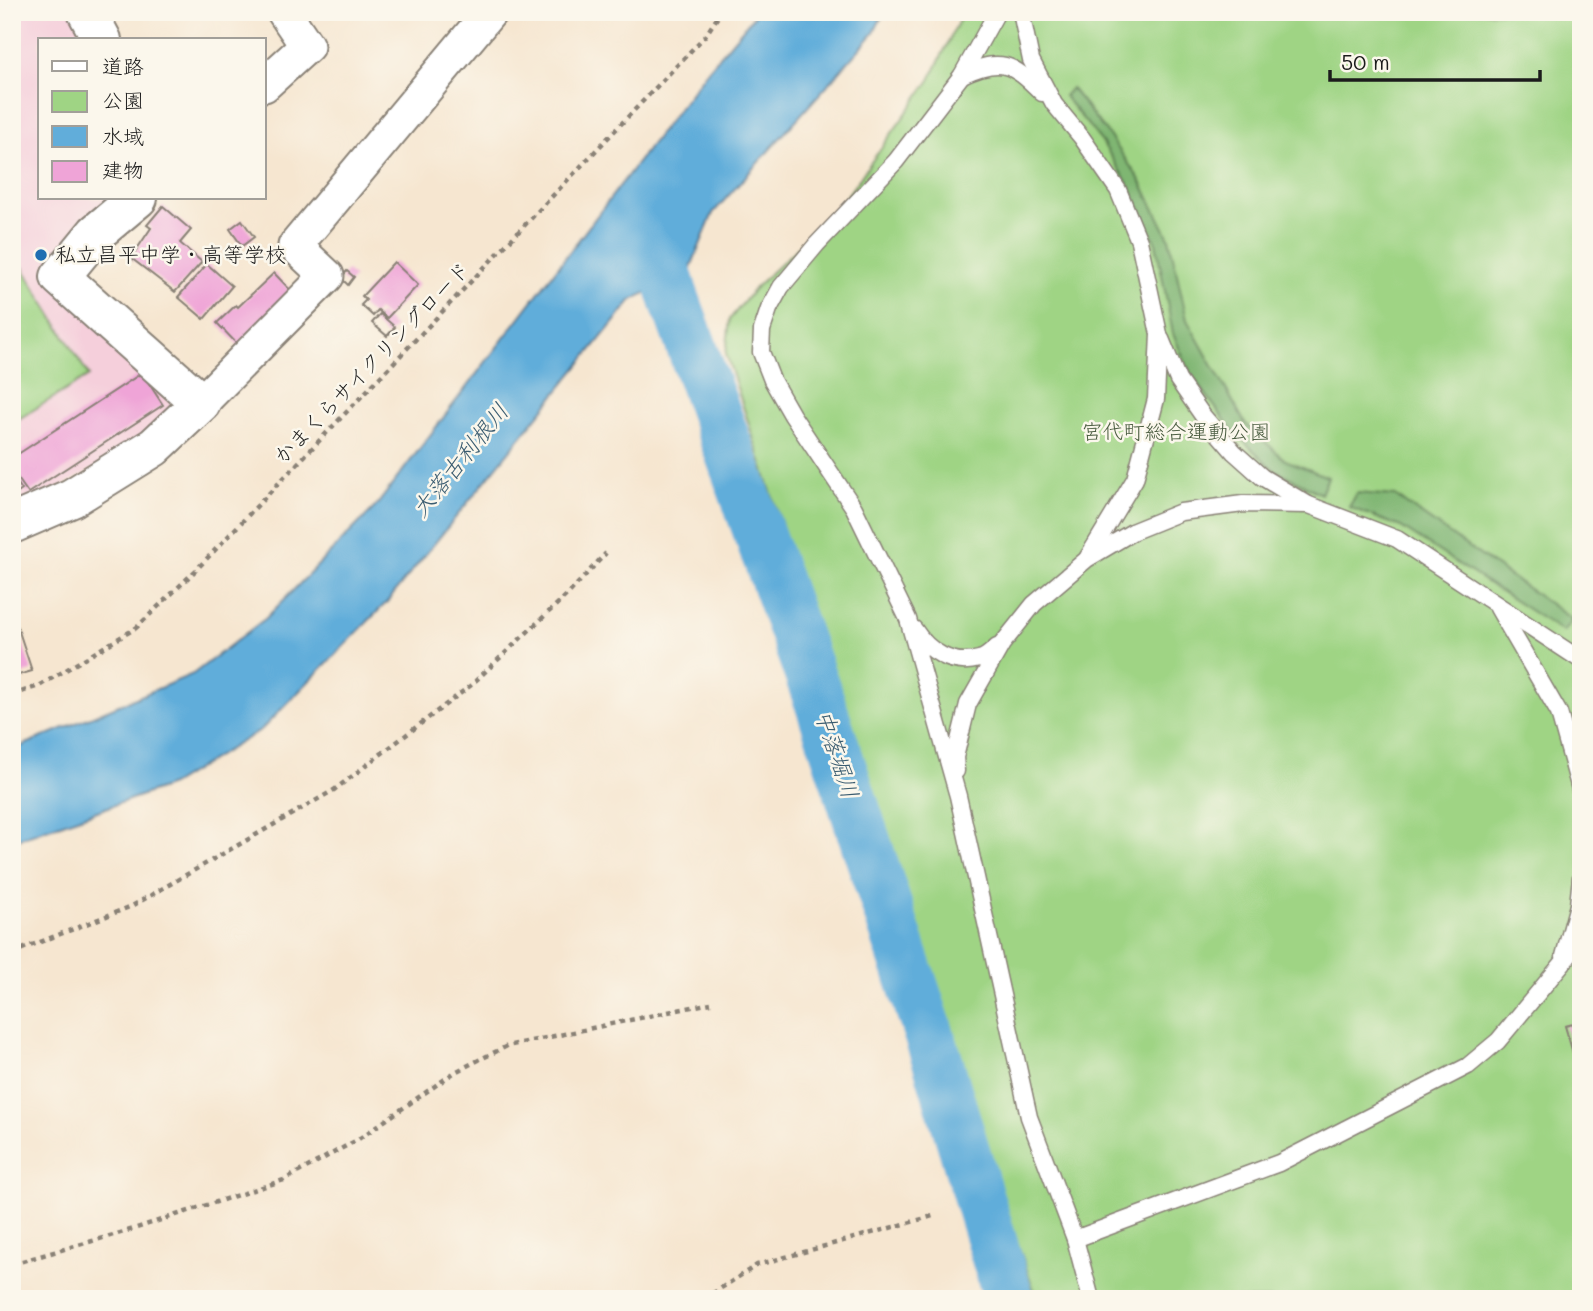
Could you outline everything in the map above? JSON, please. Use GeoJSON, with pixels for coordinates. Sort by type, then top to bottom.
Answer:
{"type":"FeatureCollection","features":[{"type":"Feature","properties":{"kind":"street"},"geometry":{"type":"LineString","coordinates":[[87,12],[101,38]]}},
{"type":"Feature","properties":{"kind":"street"},"geometry":{"type":"LineString","coordinates":[[266,83],[306,46],[284,12]]}},
{"type":"Feature","properties":{"kind":"street"},"geometry":{"type":"LineString","coordinates":[[12,524],[72,498],[154,447],[327,276],[295,246],[490,12]]}},
{"type":"Feature","properties":{"kind":"street"},"geometry":{"type":"LineString","coordinates":[[136,200],[96,233],[60,277],[201,403]]}},
{"type":"Feature","properties":{"kind":"lane"},"geometry":{"type":"LineString","coordinates":[[997,12],[961,75],[896,161],[817,244],[781,288],[769,309],[762,330],[761,352],[772,380],[792,415],[854,508],[922,642],[937,653],[959,662],[981,659],[1002,644]]}},
{"type":"Feature","properties":{"kind":"lane"},"geometry":{"type":"LineString","coordinates":[[1021,12],[1031,60],[1054,104]]}},
{"type":"Feature","properties":{"kind":"lane"},"geometry":{"type":"LineString","coordinates":[[961,75],[984,65],[1004,64],[1026,77],[1083,138],[1118,190],[1139,240],[1159,334],[1178,380],[1203,416],[1234,452],[1262,477],[1310,505],[1397,539],[1581,660]]}},
{"type":"Feature","properties":{"kind":"lane"},"geometry":{"type":"LineString","coordinates":[[1087,559],[1135,479],[1156,399],[1159,334]]}},
{"type":"Feature","properties":{"kind":"lane"},"geometry":{"type":"LineString","coordinates":[[958,796],[956,757],[968,704],[1002,644],[1034,604],[1087,559],[1134,531],[1181,512],[1243,504],[1310,505]]}},
{"type":"Feature","properties":{"kind":"lane"},"geometry":{"type":"LineString","coordinates":[[1497,605],[1559,713],[1581,799]]}},
{"type":"Feature","properties":{"kind":"lane"},"geometry":{"type":"LineString","coordinates":[[908,619],[958,796],[1029,1117],[1075,1239],[1091,1299]]}},
{"type":"Feature","properties":{"kind":"lane"},"geometry":{"type":"LineString","coordinates":[[1562,965],[1578,905],[1581,877]]}},
{"type":"Feature","properties":{"kind":"lane"},"geometry":{"type":"LineString","coordinates":[[1075,1239],[1279,1163],[1468,1066],[1498,1041],[1581,941]]}},
{"type":"Feature","properties":{"kind":"path","name":"かまくらサイクリングロード"},"geometry":{"type":"LineString","coordinates":[[12,695],[39,686],[136,628],[195,571],[696,46],[722,12]]}},
{"type":"Feature","properties":{"kind":"path"},"geometry":{"type":"LineString","coordinates":[[12,953],[132,906],[334,790],[470,686],[570,592],[606,553]]}},
{"type":"Feature","properties":{"kind":"path"},"geometry":{"type":"LineString","coordinates":[[12,1264],[124,1232],[284,1180],[357,1140],[455,1072],[508,1046],[711,1003]]}},
{"type":"Feature","properties":{"kind":"path"},"geometry":{"type":"LineString","coordinates":[[704,1299],[757,1265],[933,1216]]}},
{"type":"Feature","properties":{"kind":"shaded area","name":"私立昌平中学・高等学校"},"geometry":{"type":"Polygon","coordinates":[[[12,12],[80,12],[95,38],[38,38],[38,200],[126,200],[50,280],[185,401],[146,440],[12,513],[12,12]]]}},
{"type":"Feature","properties":{"kind":"green space","name":"宮代町総合運動公園"},"geometry":{"type":"Polygon","coordinates":[[[963,12],[1581,12],[1581,1299],[1037,1299],[990,1163],[726,354],[730,319],[755,288],[836,211],[930,80],[963,12]]]}},
{"type":"Feature","properties":{"kind":"green space"},"geometry":{"type":"Polygon","coordinates":[[[1071,88],[1140,180],[1169,238],[1187,320],[1245,423],[1285,460],[1328,477],[1321,494],[1273,469],[1233,431],[1190,373],[1173,334],[1156,243],[1130,187],[1102,142],[1064,96],[1071,88]]]}},
{"type":"Feature","properties":{"kind":"green space"},"geometry":{"type":"Polygon","coordinates":[[[12,250],[89,376],[12,423],[12,250]]]}},
{"type":"Feature","properties":{"kind":"green space"},"geometry":{"type":"Polygon","coordinates":[[[1357,493],[1395,496],[1573,620],[1563,632],[1401,527],[1349,507],[1357,493]]]}},
{"type":"Feature","properties":{"kind":"water","name":"大落古利根川"},"geometry":{"type":"Polygon","coordinates":[[[757,12],[884,12],[874,33],[713,213],[691,267],[631,301],[387,602],[262,729],[171,785],[12,841],[12,750],[193,674],[266,618],[376,506],[708,70],[757,12]]]}},
{"type":"Feature","properties":{"kind":"building"},"geometry":{"type":"Polygon","coordinates":[[[163,206],[191,230],[180,243],[202,262],[175,292],[131,258],[151,228],[147,225],[163,206]]]}},
{"type":"Feature","properties":{"kind":"building"},"geometry":{"type":"Polygon","coordinates":[[[242,220],[254,237],[242,246],[230,229],[242,220]]]}},
{"type":"Feature","properties":{"kind":"building"},"geometry":{"type":"Polygon","coordinates":[[[394,262],[418,285],[387,318],[378,310],[373,316],[361,305],[366,300],[362,296],[394,262]]]}},
{"type":"Feature","properties":{"kind":"building"},"geometry":{"type":"Polygon","coordinates":[[[207,264],[232,286],[204,319],[178,297],[207,264]]]}},
{"type":"Feature","properties":{"kind":"building"},"geometry":{"type":"Polygon","coordinates":[[[347,271],[354,277],[348,285],[341,278],[347,271]]]}},
{"type":"Feature","properties":{"kind":"building"},"geometry":{"type":"Polygon","coordinates":[[[274,273],[295,295],[240,347],[217,323],[274,273]]]}},
{"type":"Feature","properties":{"kind":"building"},"geometry":{"type":"Polygon","coordinates":[[[380,314],[395,327],[387,336],[372,323],[380,314]]]}},
{"type":"Feature","properties":{"kind":"building"},"geometry":{"type":"Polygon","coordinates":[[[142,373],[163,405],[28,493],[12,470],[12,458],[142,373]]]}},
{"type":"Feature","properties":{"kind":"building"},"geometry":{"type":"Polygon","coordinates":[[[12,475],[22,490],[12,497],[12,475]]]}},
{"type":"Feature","properties":{"kind":"building"},"geometry":{"type":"Polygon","coordinates":[[[12,610],[32,671],[12,677],[12,610]]]}},
{"type":"Feature","properties":{"kind":"building"},"geometry":{"type":"Polygon","coordinates":[[[1581,1022],[1581,1077],[1580,1077],[1565,1026],[1581,1022]]]}},
{"type":"Feature","properties":{"kind":"waterway","name":"中落堀川"},"geometry":{"type":"LineString","coordinates":[[648,214],[673,295],[819,700],[937,1059],[1009,1299]]}},
{"type":"Feature","properties":{"kind":"place","name":"私立昌平中学・高等学校"},"geometry":{"type":"Point","coordinates":[41,255]}}]}
